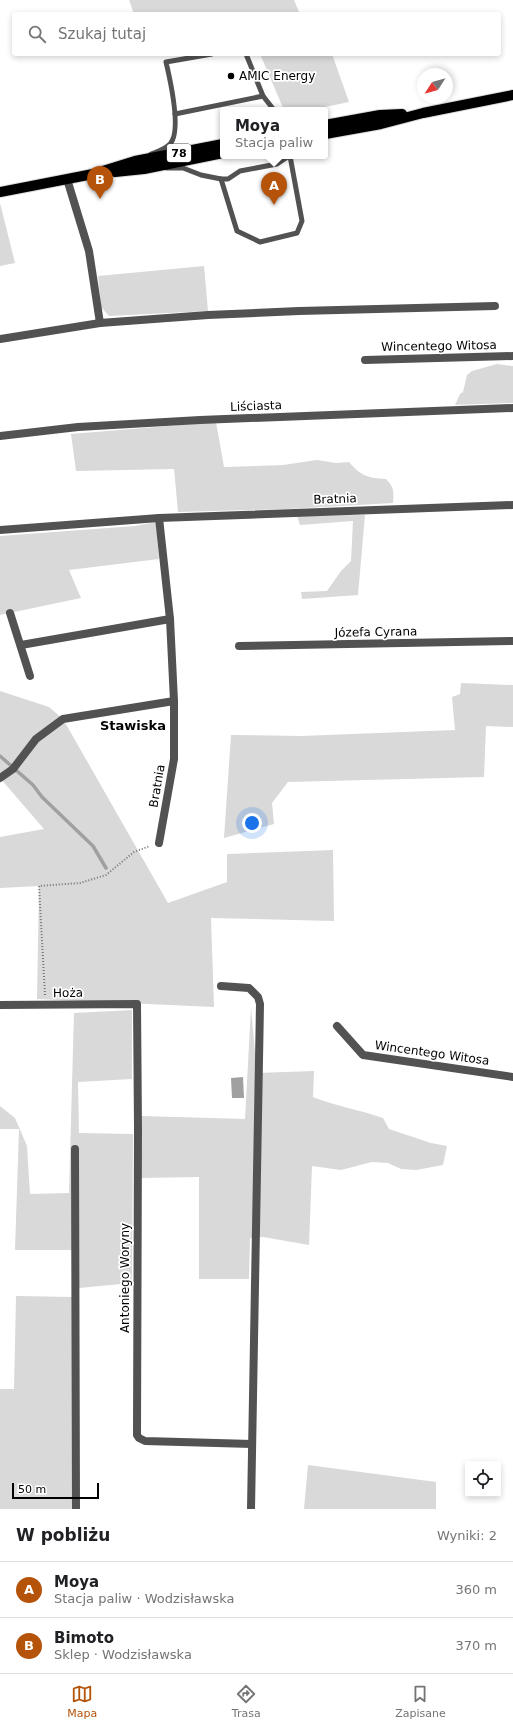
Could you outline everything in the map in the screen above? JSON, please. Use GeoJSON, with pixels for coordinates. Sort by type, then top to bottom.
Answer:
{"type":"FeatureCollection","features":[{"type":"Feature","properties":{"kind":"main road"},"geometry":{"type":"LineString","coordinates":[[328,134],[513,95]]}},
{"type":"Feature","properties":{"kind":"main road"},"geometry":{"type":"LineString","coordinates":[[328,124],[380,115],[422,113]]}},
{"type":"Feature","properties":{"kind":"main road","name":"78"},"geometry":{"type":"LineString","coordinates":[[93,174],[135,161],[220,145]]}},
{"type":"Feature","properties":{"kind":"main road","name":"78"},"geometry":{"type":"LineString","coordinates":[[0,192],[93,174],[144,169],[220,154]]}},
{"type":"Feature","properties":{"kind":"street"},"geometry":{"type":"LineString","coordinates":[[67,179],[89,251],[100,323]]}},
{"type":"Feature","properties":{"kind":"street"},"geometry":{"type":"LineString","coordinates":[[0,339],[100,323],[292,311],[496,306]]}},
{"type":"Feature","properties":{"kind":"street","name":"Wincentego Witosa"},"geometry":{"type":"LineString","coordinates":[[365,360],[513,356]]}},
{"type":"Feature","properties":{"kind":"street","name":"Liściasta"},"geometry":{"type":"LineString","coordinates":[[0,436],[78,427],[200,420],[513,408]]}},
{"type":"Feature","properties":{"kind":"street","name":"Bratnia"},"geometry":{"type":"LineString","coordinates":[[0,530],[159,518],[513,505]]}},
{"type":"Feature","properties":{"kind":"street","name":"Bratnia"},"geometry":{"type":"LineString","coordinates":[[159,518],[170,619],[174,701],[174,759],[159,843]]}},
{"type":"Feature","properties":{"kind":"street"},"geometry":{"type":"LineString","coordinates":[[10,613],[30,676]]}},
{"type":"Feature","properties":{"kind":"street"},"geometry":{"type":"LineString","coordinates":[[20,645],[170,619]]}},
{"type":"Feature","properties":{"kind":"street","name":"Józefa Cyrana"},"geometry":{"type":"LineString","coordinates":[[239,646],[513,641]]}},
{"type":"Feature","properties":{"kind":"street"},"geometry":{"type":"LineString","coordinates":[[0,778],[14,767],[36,739],[64,719],[174,701]]}},
{"type":"Feature","properties":{"kind":"street"},"geometry":{"type":"LineString","coordinates":[[221,986],[249,988],[258,997],[260,1004],[251,1509]]}},
{"type":"Feature","properties":{"kind":"street","name":"Hoża"},"geometry":{"type":"LineString","coordinates":[[0,1005],[137,1004]]}},
{"type":"Feature","properties":{"kind":"street","name":"Antoniego Woryny"},"geometry":{"type":"LineString","coordinates":[[137,1004],[137,1435],[145,1441],[252,1444]]}},
{"type":"Feature","properties":{"kind":"street","name":"Wincentego Witosa"},"geometry":{"type":"LineString","coordinates":[[337,1026],[363,1056],[513,1077]]}},
{"type":"Feature","properties":{"kind":"street"},"geometry":{"type":"LineString","coordinates":[[75,1149],[76,1509]]}},
{"type":"Feature","properties":{"kind":"lane"},"geometry":{"type":"LineString","coordinates":[[135,161],[166,147],[171,143],[175,133],[174,114],[166,62],[200,56]]}},
{"type":"Feature","properties":{"kind":"lane"},"geometry":{"type":"LineString","coordinates":[[247,56],[263,96],[272,107]]}},
{"type":"Feature","properties":{"kind":"lane"},"geometry":{"type":"LineString","coordinates":[[174,114],[263,96]]}},
{"type":"Feature","properties":{"kind":"lane"},"geometry":{"type":"LineString","coordinates":[[144,169],[183,168],[221,179],[228,179],[240,171],[277,164],[285,159]]}},
{"type":"Feature","properties":{"kind":"lane"},"geometry":{"type":"LineString","coordinates":[[221,179],[236,231],[260,242],[297,233],[302,221],[291,159]]}},
{"type":"Feature","properties":{"kind":"path"},"geometry":{"type":"LineString","coordinates":[[45,1005],[39,886],[80,882],[106,875],[134,852],[159,843]]}},
{"type":"Feature","properties":{"kind":"shaded area"},"geometry":{"type":"Polygon","coordinates":[[[129,0],[294,0],[299,12],[133,12],[129,0]]]}},
{"type":"Feature","properties":{"kind":"shaded area"},"geometry":{"type":"Polygon","coordinates":[[[261,56],[333,56],[349,102],[325,107],[283,107],[261,56]]]}},
{"type":"Feature","properties":{"kind":"shaded area"},"geometry":{"type":"Polygon","coordinates":[[[0,203],[15,263],[0,266],[0,203]]]}},
{"type":"Feature","properties":{"kind":"shaded area"},"geometry":{"type":"Polygon","coordinates":[[[204,266],[208,311],[109,316],[101,307],[98,276],[204,266]]]}},
{"type":"Feature","properties":{"kind":"shaded area"},"geometry":{"type":"Polygon","coordinates":[[[497,364],[513,366],[513,403],[455,405],[460,394],[463,392],[467,375],[472,371],[497,364]]]}},
{"type":"Feature","properties":{"kind":"shaded area"},"geometry":{"type":"Polygon","coordinates":[[[216,422],[224,467],[283,465],[317,460],[336,463],[349,462],[365,475],[374,478],[386,479],[393,490],[393,503],[287,509],[178,512],[174,469],[76,471],[71,434],[216,422]]]}},
{"type":"Feature","properties":{"kind":"shaded area"},"geometry":{"type":"Polygon","coordinates":[[[365,515],[358,595],[302,599],[301,592],[327,591],[341,571],[351,561],[353,521],[300,525],[297,516],[365,515]]]}},
{"type":"Feature","properties":{"kind":"shaded area"},"geometry":{"type":"Polygon","coordinates":[[[156,522],[159,559],[69,570],[81,598],[0,615],[0,536],[135,526],[156,522]]]}},
{"type":"Feature","properties":{"kind":"shaded area"},"geometry":{"type":"Polygon","coordinates":[[[461,683],[513,685],[513,727],[486,726],[484,777],[288,782],[272,803],[274,824],[224,838],[231,735],[301,736],[455,730],[452,697],[460,694],[461,683]]]}},
{"type":"Feature","properties":{"kind":"shaded area"},"geometry":{"type":"Polygon","coordinates":[[[0,691],[49,707],[63,719],[168,903],[227,882],[227,854],[333,850],[334,921],[211,918],[214,1007],[37,999],[39,886],[0,888],[0,837],[44,829],[0,778],[0,691]]]}},
{"type":"Feature","properties":{"kind":"shaded area"},"geometry":{"type":"Polygon","coordinates":[[[251,1008],[257,1073],[314,1071],[313,1097],[383,1118],[389,1129],[431,1143],[447,1146],[443,1165],[416,1170],[401,1169],[388,1163],[372,1162],[341,1170],[312,1166],[309,1245],[263,1237],[250,1238],[249,1279],[199,1279],[199,1177],[141,1178],[142,1116],[245,1119],[251,1008]]]}},
{"type":"Feature","properties":{"kind":"shaded area"},"geometry":{"type":"Polygon","coordinates":[[[132,1010],[132,1079],[78,1082],[79,1133],[133,1134],[132,1283],[79,1288],[72,1509],[0,1509],[0,1389],[14,1389],[16,1296],[73,1297],[74,1250],[15,1250],[19,1129],[0,1129],[0,1106],[15,1118],[27,1146],[30,1194],[69,1193],[74,1013],[132,1010]]]}},
{"type":"Feature","properties":{"kind":"shaded area"},"geometry":{"type":"Polygon","coordinates":[[[243,1077],[244,1098],[232,1098],[231,1078],[243,1077]]]}},
{"type":"Feature","properties":{"kind":"shaded area"},"geometry":{"type":"Polygon","coordinates":[[[308,1465],[436,1482],[436,1509],[304,1509],[308,1465]]]}},
{"type":"Feature","properties":{"kind":"waterway"},"geometry":{"type":"LineString","coordinates":[[0,756],[33,785],[42,797],[93,846],[106,868]]}},
{"type":"Feature","properties":{"kind":"place","name":"AMIC Energy"},"geometry":{"type":"Point","coordinates":[231,76]}},
{"type":"Feature","properties":{"kind":"place","name":"Bimoto"},"geometry":{"type":"Point","coordinates":[100,199]}},
{"type":"Feature","properties":{"kind":"place","name":"Moya"},"geometry":{"type":"Point","coordinates":[274,205]}},
{"type":"Feature","properties":{"kind":"district","name":"Stawiska"},"geometry":{"type":"Point","coordinates":[133,725]}}]}
